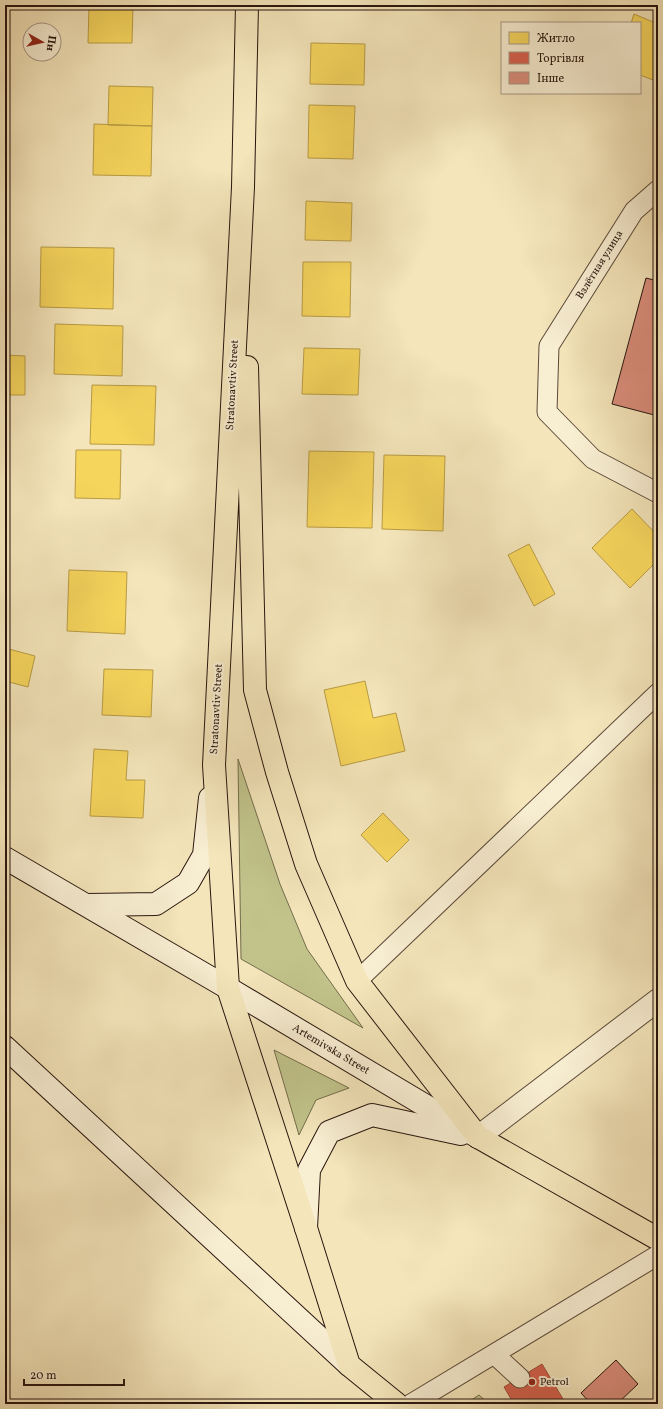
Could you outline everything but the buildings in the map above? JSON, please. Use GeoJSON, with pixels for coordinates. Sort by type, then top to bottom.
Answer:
{"type":"FeatureCollection","features":[{"type":"Feature","properties":{"kind":"main road","name":"Stratonavtiv Street"},"geometry":{"type":"LineString","coordinates":[[247,5],[243,187],[214,765],[228,988],[349,1365]]}},
{"type":"Feature","properties":{"kind":"main road"},"geometry":{"type":"LineString","coordinates":[[243,187],[255,690],[277,772],[306,864],[357,981],[478,1137]]}},
{"type":"Feature","properties":{"kind":"main road"},"geometry":{"type":"LineString","coordinates":[[87,905],[156,904],[188,883],[204,855],[214,765]]}},
{"type":"Feature","properties":{"kind":"main road","name":"Artemivska Street"},"geometry":{"type":"LineString","coordinates":[[5,858],[228,988],[478,1137],[658,1239]]}},
{"type":"Feature","properties":{"kind":"main road"},"geometry":{"type":"LineString","coordinates":[[306,1228],[309,1170],[329,1132],[372,1115],[478,1137],[658,1000]]}},
{"type":"Feature","properties":{"kind":"main road"},"geometry":{"type":"LineString","coordinates":[[5,1047],[349,1365],[397,1404]]}},
{"type":"Feature","properties":{"kind":"lane","name":"Взлётная улица"},"geometry":{"type":"LineString","coordinates":[[658,190],[634,211],[549,346],[547,412],[593,459],[658,493]]}},
{"type":"Feature","properties":{"kind":"lane"},"geometry":{"type":"LineString","coordinates":[[357,981],[658,693]]}},
{"type":"Feature","properties":{"kind":"lane"},"geometry":{"type":"LineString","coordinates":[[411,1404],[658,1255]]}},
{"type":"Feature","properties":{"kind":"lane"},"geometry":{"type":"LineString","coordinates":[[494,1354],[520,1378]]}},
{"type":"Feature","properties":{"kind":"green space"},"geometry":{"type":"Polygon","coordinates":[[[238,759],[280,884],[307,949],[363,1028],[241,959],[238,759]]]}},
{"type":"Feature","properties":{"kind":"green space"},"geometry":{"type":"Polygon","coordinates":[[[274,1050],[349,1088],[316,1100],[299,1135],[274,1050]]]}},
{"type":"Feature","properties":{"kind":"green space"},"geometry":{"type":"Polygon","coordinates":[[[479,1395],[489,1404],[469,1404],[470,1401],[479,1395]]]}},
{"type":"Feature","properties":{"kind":"place","name":"Petrol"},"geometry":{"type":"Point","coordinates":[532,1382]}}]}
